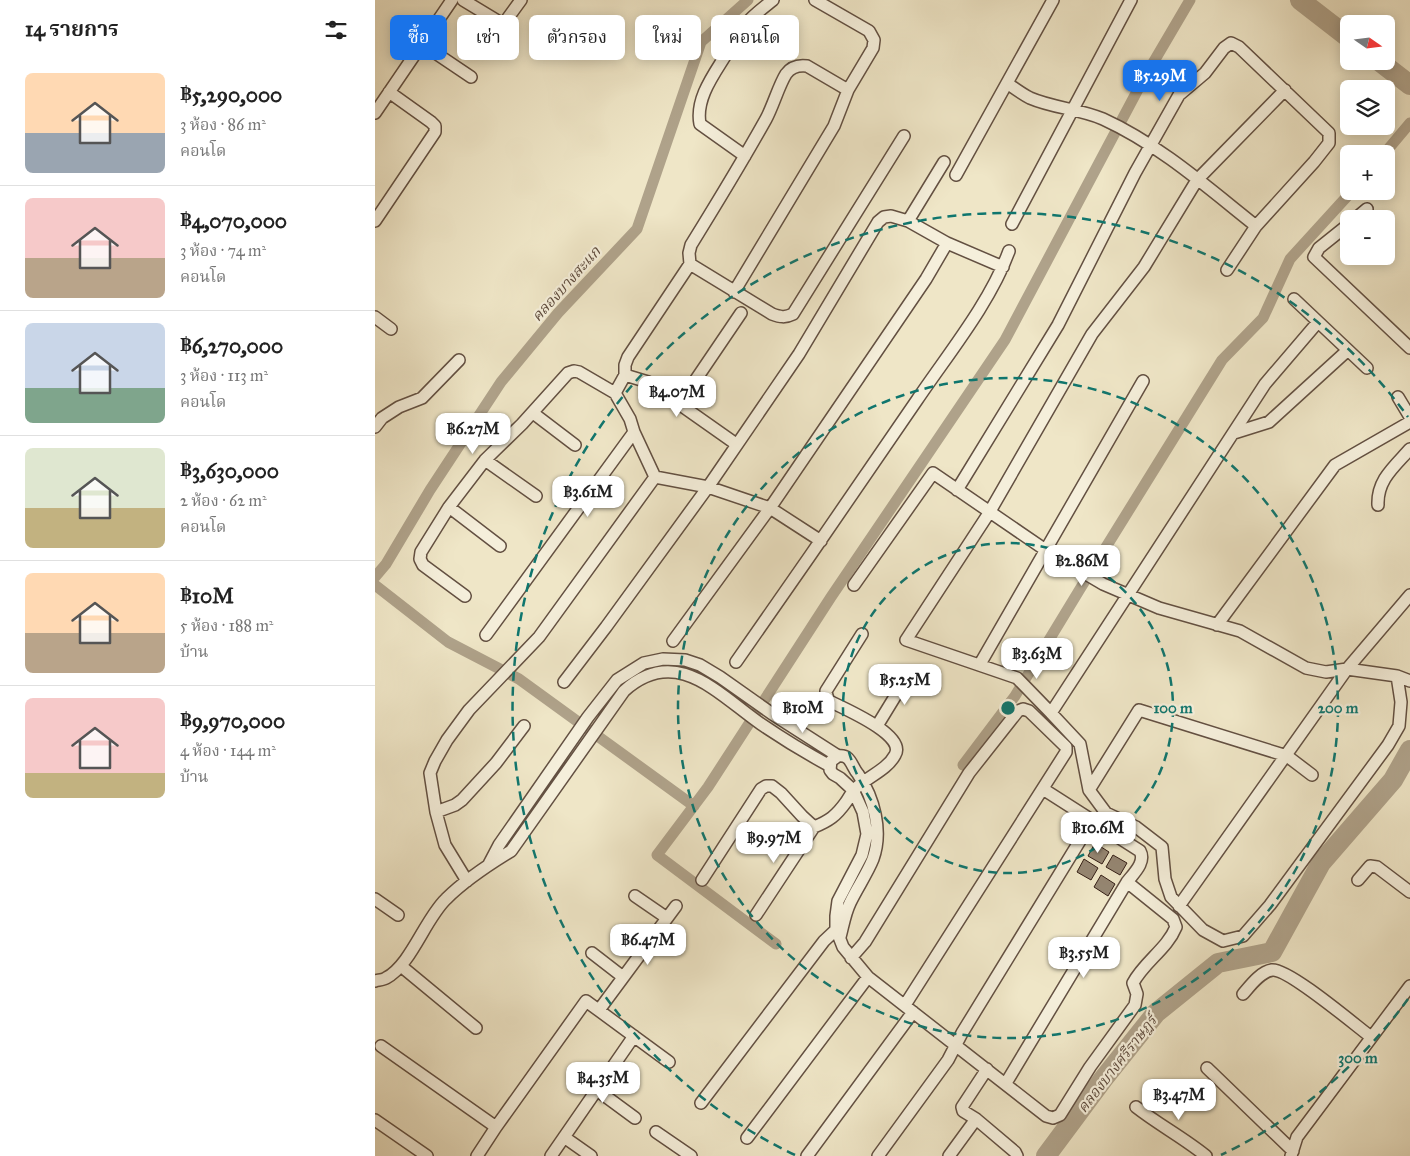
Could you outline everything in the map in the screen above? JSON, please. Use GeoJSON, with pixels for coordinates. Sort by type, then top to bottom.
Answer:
{"type":"FeatureCollection","features":[{"type":"Feature","properties":{"kind":"street"},"geometry":{"type":"LineString","coordinates":[[442,15],[452,0]]}},
{"type":"Feature","properties":{"kind":"street"},"geometry":{"type":"LineString","coordinates":[[463,0],[501,23],[505,22],[521,0]]}},
{"type":"Feature","properties":{"kind":"street"},"geometry":{"type":"LineString","coordinates":[[745,156],[700,124],[699,109],[706,87],[743,27],[773,0]]}},
{"type":"Feature","properties":{"kind":"street"},"geometry":{"type":"LineString","coordinates":[[734,292],[834,126],[848,90],[873,48],[874,40],[869,31],[815,0]]}},
{"type":"Feature","properties":{"kind":"street"},"geometry":{"type":"LineString","coordinates":[[957,175],[1053,0]]}},
{"type":"Feature","properties":{"kind":"street"},"geometry":{"type":"LineString","coordinates":[[1012,224],[1131,0]]}},
{"type":"Feature","properties":{"kind":"street"},"geometry":{"type":"LineString","coordinates":[[957,490],[1058,324],[1179,95],[1205,73],[1224,48],[1231,43],[1239,47],[1329,134],[1329,143],[1256,226],[1227,270]]}},
{"type":"Feature","properties":{"kind":"street"},"geometry":{"type":"LineString","coordinates":[[375,113],[411,60]]}},
{"type":"Feature","properties":{"kind":"street"},"geometry":{"type":"LineString","coordinates":[[446,60],[471,77]]}},
{"type":"Feature","properties":{"kind":"street"},"geometry":{"type":"LineString","coordinates":[[615,393],[625,376],[625,365],[628,357],[691,264],[689,253],[691,245],[768,115],[786,74],[792,68],[807,66],[848,90]]}},
{"type":"Feature","properties":{"kind":"street"},"geometry":{"type":"LineString","coordinates":[[1007,83],[1028,97],[1102,119],[1151,145],[1256,226]]}},
{"type":"Feature","properties":{"kind":"street"},"geometry":{"type":"LineString","coordinates":[[1285,90],[1197,180],[1145,266],[1092,334],[989,513],[906,640],[981,664],[1017,678],[1080,744],[1089,790],[1106,813],[1136,827],[1161,847],[1165,879],[1171,897],[1203,930],[1223,941],[1243,936],[1271,906],[1388,745],[1399,726],[1401,702],[1397,676]]}},
{"type":"Feature","properties":{"kind":"street"},"geometry":{"type":"LineString","coordinates":[[375,221],[435,132],[435,126],[431,122],[389,92]]}},
{"type":"Feature","properties":{"kind":"street"},"geometry":{"type":"LineString","coordinates":[[691,264],[734,292],[780,317],[787,317],[793,314],[905,136]]}},
{"type":"Feature","properties":{"kind":"street"},"geometry":{"type":"LineString","coordinates":[[908,221],[944,162]]}},
{"type":"Feature","properties":{"kind":"street"},"geometry":{"type":"LineString","coordinates":[[564,682],[708,487],[799,354],[879,222],[884,217],[891,216],[908,221],[947,243],[1003,267]]}},
{"type":"Feature","properties":{"kind":"street"},"geometry":{"type":"LineString","coordinates":[[1340,231],[1319,248],[1314,257],[1410,348]]}},
{"type":"Feature","properties":{"kind":"street"},"geometry":{"type":"LineString","coordinates":[[673,641],[770,508],[926,279],[947,243]]}},
{"type":"Feature","properties":{"kind":"street"},"geometry":{"type":"LineString","coordinates":[[736,662],[975,315],[1003,267],[1009,251]]}},
{"type":"Feature","properties":{"kind":"street"},"geometry":{"type":"LineString","coordinates":[[1294,298],[1367,368]]}},
{"type":"Feature","properties":{"kind":"street"},"geometry":{"type":"LineString","coordinates":[[680,404],[741,313]]}},
{"type":"Feature","properties":{"kind":"street"},"geometry":{"type":"LineString","coordinates":[[375,317],[391,329]]}},
{"type":"Feature","properties":{"kind":"street"},"geometry":{"type":"LineString","coordinates":[[1051,712],[1265,384],[1318,322]]}},
{"type":"Feature","properties":{"kind":"street"},"geometry":{"type":"LineString","coordinates":[[1234,433],[1269,422],[1348,350]]}},
{"type":"Feature","properties":{"kind":"street"},"geometry":{"type":"LineString","coordinates":[[375,427],[382,418],[399,407],[422,398],[459,360]]}},
{"type":"Feature","properties":{"kind":"street"},"geometry":{"type":"LineString","coordinates":[[465,596],[423,565],[420,559],[421,552],[449,508],[485,460],[533,413],[568,374],[574,371],[579,372],[615,393],[630,419],[655,477]]}},
{"type":"Feature","properties":{"kind":"street"},"geometry":{"type":"LineString","coordinates":[[625,376],[648,382],[736,444]]}},
{"type":"Feature","properties":{"kind":"street"},"geometry":{"type":"LineString","coordinates":[[981,664],[1143,381]]}},
{"type":"Feature","properties":{"kind":"street"},"geometry":{"type":"LineString","coordinates":[[1398,398],[1410,417]]}},
{"type":"Feature","properties":{"kind":"street"},"geometry":{"type":"LineString","coordinates":[[533,413],[575,445]]}},
{"type":"Feature","properties":{"kind":"street"},"geometry":{"type":"LineString","coordinates":[[1217,625],[1335,465],[1410,422]]}},
{"type":"Feature","properties":{"kind":"street"},"geometry":{"type":"LineString","coordinates":[[486,635],[634,432]]}},
{"type":"Feature","properties":{"kind":"street"},"geometry":{"type":"LineString","coordinates":[[1378,505],[1380,484],[1410,449]]}},
{"type":"Feature","properties":{"kind":"street"},"geometry":{"type":"LineString","coordinates":[[485,460],[536,496]]}},
{"type":"Feature","properties":{"kind":"street"},"geometry":{"type":"LineString","coordinates":[[854,586],[933,473],[1047,551],[1103,584],[1159,608],[1240,631],[1306,668],[1326,672],[1347,669],[1397,676],[1410,681]]}},
{"type":"Feature","properties":{"kind":"street"},"geometry":{"type":"LineString","coordinates":[[655,477],[708,487],[770,508],[821,541]]}},
{"type":"Feature","properties":{"kind":"street"},"geometry":{"type":"LineString","coordinates":[[467,881],[445,845],[435,812],[431,773],[435,761],[447,740],[469,710],[519,659],[556,615],[655,477]]}},
{"type":"Feature","properties":{"kind":"street"},"geometry":{"type":"LineString","coordinates":[[449,508],[500,546]]}},
{"type":"Feature","properties":{"kind":"street"},"geometry":{"type":"LineString","coordinates":[[1179,906],[1347,669],[1410,594]]}},
{"type":"Feature","properties":{"kind":"street"},"geometry":{"type":"LineString","coordinates":[[756,915],[814,827],[830,820],[845,803],[853,790],[880,770],[895,756],[898,749],[896,743],[877,726],[829,700],[827,696],[827,691],[862,634]]}},
{"type":"Feature","properties":{"kind":"street"},"geometry":{"type":"LineString","coordinates":[[489,864],[499,845],[617,680],[644,663],[663,658],[685,660],[700,665],[838,756]]}},
{"type":"Feature","properties":{"kind":"street"},"geometry":{"type":"LineString","coordinates":[[375,980],[386,978],[401,966],[429,920],[444,900],[489,864],[511,851],[624,691],[635,682],[652,674],[675,672],[692,676],[713,687],[763,725],[830,766]]}},
{"type":"Feature","properties":{"kind":"street"},"geometry":{"type":"LineString","coordinates":[[877,726],[910,672]]}},
{"type":"Feature","properties":{"kind":"street"},"geometry":{"type":"LineString","coordinates":[[713,687],[720,677]]}},
{"type":"Feature","properties":{"kind":"street"},"geometry":{"type":"LineString","coordinates":[[807,1156],[909,1009],[1043,789],[1064,758],[1065,747],[1029,711],[1023,709],[1018,711],[969,773],[865,942],[851,958]]}},
{"type":"Feature","properties":{"kind":"street"},"geometry":{"type":"LineString","coordinates":[[1089,790],[1139,710],[1287,756],[1312,775]]}},
{"type":"Feature","properties":{"kind":"street"},"geometry":{"type":"LineString","coordinates":[[435,812],[455,805],[462,800],[496,763],[524,726]]}},
{"type":"Feature","properties":{"kind":"street"},"geometry":{"type":"LineString","coordinates":[[701,1104],[823,941],[840,930],[849,904],[873,858],[878,834],[874,809],[863,782],[850,759],[842,755],[838,756],[831,761],[830,766],[833,774],[853,790],[863,812],[867,834],[862,855],[838,901],[840,930],[851,958],[868,977],[1046,1116],[1053,1118],[1060,1115],[1090,1067],[1135,1004],[1137,994],[1133,982],[1172,937],[1176,927],[1173,919],[1127,882]]}},
{"type":"Feature","properties":{"kind":"street"},"geometry":{"type":"LineString","coordinates":[[840,778],[849,775],[853,767]]}},
{"type":"Feature","properties":{"kind":"street"},"geometry":{"type":"LineString","coordinates":[[702,880],[758,793],[766,786],[772,786],[814,827]]}},
{"type":"Feature","properties":{"kind":"street"},"geometry":{"type":"LineString","coordinates":[[1006,1084],[1127,882],[1142,861],[1143,856],[1140,851],[1043,789]]}},
{"type":"Feature","properties":{"kind":"street"},"geometry":{"type":"LineString","coordinates":[[878,1156],[949,1060],[956,1045],[1092,821]]}},
{"type":"Feature","properties":{"kind":"street"},"geometry":{"type":"LineString","coordinates":[[1358,880],[1373,865],[1410,892]]}},
{"type":"Feature","properties":{"kind":"street"},"geometry":{"type":"LineString","coordinates":[[635,896],[667,918]]}},
{"type":"Feature","properties":{"kind":"street"},"geometry":{"type":"LineString","coordinates":[[375,899],[398,915]]}},
{"type":"Feature","properties":{"kind":"street"},"geometry":{"type":"LineString","coordinates":[[599,1010],[676,906]]}},
{"type":"Feature","properties":{"kind":"street"},"geometry":{"type":"LineString","coordinates":[[592,953],[623,977]]}},
{"type":"Feature","properties":{"kind":"street"},"geometry":{"type":"LineString","coordinates":[[401,966],[476,1028]]}},
{"type":"Feature","properties":{"kind":"street"},"geometry":{"type":"LineString","coordinates":[[1243,994],[1263,974],[1273,970],[1283,972],[1313,992],[1371,1037]]}},
{"type":"Feature","properties":{"kind":"street"},"geometry":{"type":"LineString","coordinates":[[747,1138],[868,977]]}},
{"type":"Feature","properties":{"kind":"street"},"geometry":{"type":"LineString","coordinates":[[1207,1068],[1292,1153],[1297,1137],[1410,986]]}},
{"type":"Feature","properties":{"kind":"street"},"geometry":{"type":"LineString","coordinates":[[477,1156],[586,1001],[669,1062]]}},
{"type":"Feature","properties":{"kind":"street"},"geometry":{"type":"LineString","coordinates":[[551,1156],[634,1036]]}},
{"type":"Feature","properties":{"kind":"street"},"geometry":{"type":"LineString","coordinates":[[381,1046],[496,1127]]}},
{"type":"Feature","properties":{"kind":"street"},"geometry":{"type":"LineString","coordinates":[[987,1069],[961,1107],[963,1111],[976,1119],[1015,1152],[1017,1156]]}},
{"type":"Feature","properties":{"kind":"street"},"geometry":{"type":"LineString","coordinates":[[597,1090],[635,1118]]}},
{"type":"Feature","properties":{"kind":"street"},"geometry":{"type":"LineString","coordinates":[[1137,1107],[1206,1156]]}},
{"type":"Feature","properties":{"kind":"street"},"geometry":{"type":"LineString","coordinates":[[949,1156],[976,1119]]}},
{"type":"Feature","properties":{"kind":"street"},"geometry":{"type":"LineString","coordinates":[[375,1120],[427,1156]]}},
{"type":"Feature","properties":{"kind":"street"},"geometry":{"type":"LineString","coordinates":[[656,1132],[691,1156]]}},
{"type":"Feature","properties":{"kind":"street"},"geometry":{"type":"LineString","coordinates":[[564,1137],[591,1156]]}},
{"type":"Feature","properties":{"kind":"building"},"geometry":{"type":"Polygon","coordinates":[[[1095,843],[1109,852],[1102,864],[1088,856],[1095,843]]]}},
{"type":"Feature","properties":{"kind":"building"},"geometry":{"type":"Polygon","coordinates":[[[1113,855],[1127,863],[1120,875],[1106,867],[1113,855]]]}},
{"type":"Feature","properties":{"kind":"building"},"geometry":{"type":"Polygon","coordinates":[[[1084,859],[1098,868],[1091,880],[1077,872],[1084,859]]]}},
{"type":"Feature","properties":{"kind":"building"},"geometry":{"type":"Polygon","coordinates":[[[1101,875],[1115,884],[1108,896],[1094,887],[1101,875]]]}},
{"type":"Feature","properties":{"kind":"waterway","name":"คลองบางสะแก"},"geometry":{"type":"LineString","coordinates":[[375,577],[386,564],[430,490],[501,382],[558,313],[637,229],[701,42],[748,0]]}},
{"type":"Feature","properties":{"kind":"waterway"},"geometry":{"type":"LineString","coordinates":[[776,944],[657,855],[708,787],[831,597],[1005,340],[1143,80],[1190,0]]}},
{"type":"Feature","properties":{"kind":"waterway"},"geometry":{"type":"LineString","coordinates":[[1300,0],[1340,31]]}},
{"type":"Feature","properties":{"kind":"waterway"},"geometry":{"type":"LineString","coordinates":[[1391,70],[1410,85]]}},
{"type":"Feature","properties":{"kind":"waterway"},"geometry":{"type":"LineString","coordinates":[[1392,145],[1410,123]]}},
{"type":"Feature","properties":{"kind":"waterway"},"geometry":{"type":"LineString","coordinates":[[963,765],[1015,696],[1222,360],[1263,318],[1290,259],[1344,200]]}},
{"type":"Feature","properties":{"kind":"waterway"},"geometry":{"type":"LineString","coordinates":[[375,585],[448,642],[519,679],[694,806]]}},
{"type":"Feature","properties":{"kind":"waterway","name":"คลองบางศรีราษฎร์"},"geometry":{"type":"LineString","coordinates":[[1046,1156],[1104,1078],[1156,1013],[1218,963],[1272,952],[1321,863],[1393,780],[1410,750]]}}]}
